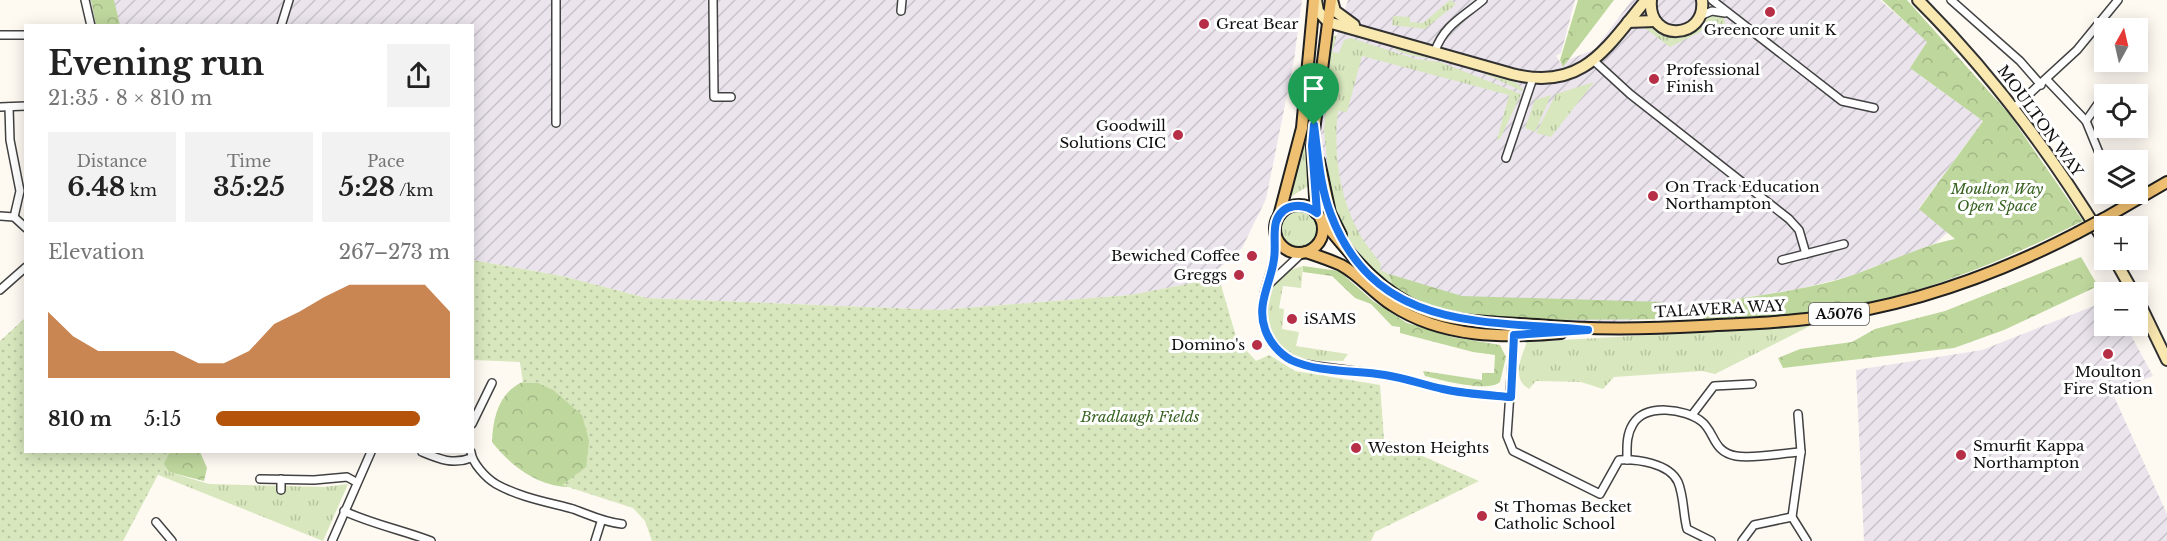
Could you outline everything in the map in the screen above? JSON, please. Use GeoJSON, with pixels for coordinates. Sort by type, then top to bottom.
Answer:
{"type":"FeatureCollection","features":[{"type":"Feature","properties":{"kind":"main road"},"geometry":{"type":"LineString","coordinates":[[1315,0],[1302,128],[1276,235],[1283,247],[1290,252],[1304,253],[1342,266],[1392,305],[1428,323],[1480,334],[1514,335],[1588,330]]}},
{"type":"Feature","properties":{"kind":"main road"},"geometry":{"type":"LineString","coordinates":[[1304,253],[1322,238],[1312,146],[1326,17],[1332,0]]}},
{"type":"Feature","properties":{"kind":"main road"},"geometry":{"type":"LineString","coordinates":[[1314,125],[1330,213],[1355,259]]}},
{"type":"Feature","properties":{"kind":"main road","name":"TALAVERA WAY"},"geometry":{"type":"LineString","coordinates":[[1319,216],[1355,259],[1388,290],[1421,310],[1457,319],[1588,330],[1752,323],[1840,314],[1883,305],[1964,281],[2033,254],[2105,218],[2167,182]]}},
{"type":"Feature","properties":{"kind":"main road"},"geometry":{"type":"LineString","coordinates":[[1279,216],[1290,207],[1297,205],[1311,208],[1319,216]]}},
{"type":"Feature","properties":{"kind":"street"},"geometry":{"type":"LineString","coordinates":[[85,0],[90,24]]}},
{"type":"Feature","properties":{"kind":"street"},"geometry":{"type":"LineString","coordinates":[[282,24],[289,0]]}},
{"type":"Feature","properties":{"kind":"street"},"geometry":{"type":"LineString","coordinates":[[555,123],[556,0]]}},
{"type":"Feature","properties":{"kind":"street"},"geometry":{"type":"LineString","coordinates":[[713,0],[714,97],[730,98]]}},
{"type":"Feature","properties":{"kind":"street"},"geometry":{"type":"LineString","coordinates":[[901,11],[902,0]]}},
{"type":"Feature","properties":{"kind":"street"},"geometry":{"type":"LineString","coordinates":[[1315,0],[1326,17],[1382,37],[1533,78],[1565,76],[1594,61],[1610,46],[1649,0]]}},
{"type":"Feature","properties":{"kind":"street"},"geometry":{"type":"LineString","coordinates":[[1332,0],[1335,12],[1347,21],[1382,37]]}},
{"type":"Feature","properties":{"kind":"street"},"geometry":{"type":"LineString","coordinates":[[1435,51],[1443,33],[1450,25],[1483,0]]}},
{"type":"Feature","properties":{"kind":"street"},"geometry":{"type":"LineString","coordinates":[[1649,0],[1655,21],[1668,30],[1683,31],[1690,28],[1700,16],[1702,0]]}},
{"type":"Feature","properties":{"kind":"street"},"geometry":{"type":"LineString","coordinates":[[1712,0],[1842,101],[1874,108]]}},
{"type":"Feature","properties":{"kind":"street","name":"MOULTON WAY"},"geometry":{"type":"LineString","coordinates":[[1918,0],[2015,107],[2060,170],[2094,225]]}},
{"type":"Feature","properties":{"kind":"street"},"geometry":{"type":"LineString","coordinates":[[1951,0],[2086,121],[2098,150]]}},
{"type":"Feature","properties":{"kind":"street"},"geometry":{"type":"LineString","coordinates":[[2015,107],[2077,50],[2118,0]]}},
{"type":"Feature","properties":{"kind":"street"},"geometry":{"type":"LineString","coordinates":[[1700,16],[1719,11],[1734,16]]}},
{"type":"Feature","properties":{"kind":"street"},"geometry":{"type":"LineString","coordinates":[[1311,27],[1314,19],[1326,17],[1347,21]]}},
{"type":"Feature","properties":{"kind":"street"},"geometry":{"type":"LineString","coordinates":[[1628,22],[1655,21]]}},
{"type":"Feature","properties":{"kind":"street"},"geometry":{"type":"LineString","coordinates":[[0,35],[24,35]]}},
{"type":"Feature","properties":{"kind":"street"},"geometry":{"type":"LineString","coordinates":[[1594,61],[1630,94],[1789,219],[1799,230],[1806,254]]}},
{"type":"Feature","properties":{"kind":"street"},"geometry":{"type":"LineString","coordinates":[[1506,158],[1533,78]]}},
{"type":"Feature","properties":{"kind":"street"},"geometry":{"type":"LineString","coordinates":[[9,106],[10,140],[20,191],[14,217]]}},
{"type":"Feature","properties":{"kind":"street"},"geometry":{"type":"LineString","coordinates":[[0,107],[24,106]]}},
{"type":"Feature","properties":{"kind":"street"},"geometry":{"type":"LineString","coordinates":[[2086,121],[2094,110]]}},
{"type":"Feature","properties":{"kind":"street"},"geometry":{"type":"LineString","coordinates":[[0,216],[14,217],[24,226]]}},
{"type":"Feature","properties":{"kind":"street"},"geometry":{"type":"LineString","coordinates":[[1276,235],[1274,260],[1262,308],[1264,328],[1274,346],[1291,360],[1316,366],[1397,377],[1457,392],[1511,397]]}},
{"type":"Feature","properties":{"kind":"street"},"geometry":{"type":"LineString","coordinates":[[1782,260],[1844,244]]}},
{"type":"Feature","properties":{"kind":"street"},"geometry":{"type":"LineString","coordinates":[[1267,287],[1304,253]]}},
{"type":"Feature","properties":{"kind":"street"},"geometry":{"type":"LineString","coordinates":[[0,290],[24,269]]}},
{"type":"Feature","properties":{"kind":"street"},"geometry":{"type":"LineString","coordinates":[[2148,321],[2167,360]]}},
{"type":"Feature","properties":{"kind":"street"},"geometry":{"type":"LineString","coordinates":[[1514,335],[1507,436],[1513,451],[1600,494],[1619,460],[1637,459],[1664,469],[1677,480],[1687,529],[1711,541]]}},
{"type":"Feature","properties":{"kind":"street"},"geometry":{"type":"LineString","coordinates":[[474,420],[492,383]]}},
{"type":"Feature","properties":{"kind":"street"},"geometry":{"type":"LineString","coordinates":[[1692,415],[1714,386],[1752,384]]}},
{"type":"Feature","properties":{"kind":"street"},"geometry":{"type":"LineString","coordinates":[[1627,460],[1628,434],[1635,421],[1647,412],[1674,411],[1692,415],[1704,423],[1717,447],[1735,456],[1801,452]]}},
{"type":"Feature","properties":{"kind":"street"},"geometry":{"type":"LineString","coordinates":[[1798,414],[1801,452],[1792,517],[1807,541]]}},
{"type":"Feature","properties":{"kind":"street"},"geometry":{"type":"LineString","coordinates":[[332,541],[370,453]]}},
{"type":"Feature","properties":{"kind":"street"},"geometry":{"type":"LineString","coordinates":[[425,453],[445,461],[461,462],[471,455],[494,482],[509,490],[584,513],[602,522],[622,524]]}},
{"type":"Feature","properties":{"kind":"street"},"geometry":{"type":"LineString","coordinates":[[260,479],[347,477],[356,482]]}},
{"type":"Feature","properties":{"kind":"street"},"geometry":{"type":"LineString","coordinates":[[281,479],[281,490]]}},
{"type":"Feature","properties":{"kind":"street"},"geometry":{"type":"LineString","coordinates":[[344,511],[364,520],[404,530],[431,541]]}},
{"type":"Feature","properties":{"kind":"street"},"geometry":{"type":"LineString","coordinates":[[1742,541],[1754,525],[1792,517]]}},
{"type":"Feature","properties":{"kind":"street"},"geometry":{"type":"LineString","coordinates":[[156,522],[172,541]]}},
{"type":"Feature","properties":{"kind":"street"},"geometry":{"type":"LineString","coordinates":[[596,541],[602,522]]}},
{"type":"Feature","properties":{"kind":"shaded area"},"geometry":{"type":"Polygon","coordinates":[[[89,0],[1302,0],[1294,60],[1266,199],[1242,248],[1205,281],[1130,295],[940,310],[647,298],[562,276],[474,260],[474,24],[94,24],[89,0]]]}},
{"type":"Feature","properties":{"kind":"shaded area"},"geometry":{"type":"Polygon","coordinates":[[[1348,0],[1575,0],[1561,53],[1556,56],[1561,63],[1595,49],[1632,0],[1880,0],[1928,42],[1910,68],[1983,121],[1919,208],[1948,232],[1936,243],[1850,276],[1799,289],[1705,304],[1704,314],[1599,323],[1468,316],[1425,306],[1389,287],[1356,258],[1333,211],[1317,125],[1320,87],[1348,0]]]}},
{"type":"Feature","properties":{"kind":"shaded area"},"geometry":{"type":"Polygon","coordinates":[[[2094,306],[2094,336],[2131,336],[2153,376],[2112,392],[2167,514],[2167,541],[1864,541],[1856,370],[1982,350],[2094,306]]]}},
{"type":"Feature","properties":{"kind":"green space"},"geometry":{"type":"Polygon","coordinates":[[[91,0],[114,0],[120,24],[96,24],[91,0]]]}},
{"type":"Feature","properties":{"kind":"green space"},"geometry":{"type":"Polygon","coordinates":[[[1450,0],[1456,4],[1425,29],[1392,25],[1393,16],[1410,17],[1410,22],[1423,23],[1450,0]]]}},
{"type":"Feature","properties":{"kind":"green space"},"geometry":{"type":"Polygon","coordinates":[[[1578,0],[1614,0],[1563,67],[1560,60],[1578,0]]]}},
{"type":"Feature","properties":{"kind":"green space","name":"Moulton Way Open Space"},"geometry":{"type":"Polygon","coordinates":[[[1882,0],[1907,0],[2009,114],[2083,221],[1988,265],[1890,298],[1806,314],[1703,321],[1704,304],[1815,286],[1863,271],[1928,246],[1955,239],[1919,209],[1983,121],[1910,68],[1927,42],[1882,0]]]}},
{"type":"Feature","properties":{"kind":"green space"},"geometry":{"type":"Polygon","coordinates":[[[1717,13],[1724,18],[1726,27],[1707,33],[1702,31],[1670,47],[1642,26],[1650,25],[1665,34],[1703,16],[1717,13]]]}},
{"type":"Feature","properties":{"kind":"green space"},"geometry":{"type":"Polygon","coordinates":[[[1337,35],[1332,52],[1339,53],[1344,40],[1351,38],[1415,59],[1440,62],[1521,94],[1500,139],[1497,140],[1509,95],[1362,56],[1347,112],[1338,111],[1336,141],[1339,172],[1346,201],[1357,229],[1381,264],[1380,270],[1389,274],[1394,289],[1375,272],[1350,242],[1335,209],[1330,189],[1324,130],[1331,38],[1337,35]]]}},
{"type":"Feature","properties":{"kind":"green space"},"geometry":{"type":"Polygon","coordinates":[[[1393,47],[1465,64],[1504,76],[1517,84],[1524,92],[1459,64],[1407,54],[1393,47]]]}},
{"type":"Feature","properties":{"kind":"green space"},"geometry":{"type":"Polygon","coordinates":[[[1594,82],[1551,137],[1536,133],[1556,94],[1594,82]]]}},
{"type":"Feature","properties":{"kind":"green space"},"geometry":{"type":"Polygon","coordinates":[[[1551,95],[1535,132],[1525,128],[1535,100],[1551,95]]]}},
{"type":"Feature","properties":{"kind":"green space"},"geometry":{"type":"Polygon","coordinates":[[[1303,146],[1309,146],[1310,185],[1287,199],[1303,146]]]}},
{"type":"Feature","properties":{"kind":"green space"},"geometry":{"type":"Polygon","coordinates":[[[1299,212],[1312,217],[1317,230],[1312,243],[1299,248],[1286,243],[1281,230],[1286,217],[1299,212]]]}},
{"type":"Feature","properties":{"kind":"green space"},"geometry":{"type":"Polygon","coordinates":[[[2081,257],[2096,282],[2094,288],[2004,330],[1954,348],[1783,368],[1778,358],[1800,349],[1852,342],[1875,329],[1945,311],[2081,257]]]}},
{"type":"Feature","properties":{"kind":"green space","name":"Bradlaugh Fields"},"geometry":{"type":"Polygon","coordinates":[[[474,260],[562,276],[647,298],[940,310],[1130,295],[1219,278],[1237,340],[1256,361],[1269,355],[1295,371],[1380,385],[1384,439],[1479,481],[1375,532],[1371,541],[652,541],[645,521],[633,508],[562,485],[586,467],[589,441],[582,415],[553,390],[538,383],[523,383],[520,362],[474,360],[474,260]]]}},
{"type":"Feature","properties":{"kind":"green space"},"geometry":{"type":"Polygon","coordinates":[[[1303,266],[1301,288],[1283,286],[1279,308],[1284,309],[1282,329],[1299,332],[1296,346],[1348,354],[1343,361],[1311,360],[1299,357],[1281,345],[1273,333],[1268,319],[1271,292],[1288,272],[1303,266]]]}},
{"type":"Feature","properties":{"kind":"green space"},"geometry":{"type":"Polygon","coordinates":[[[1303,266],[1339,271],[1373,301],[1407,323],[1452,337],[1500,345],[1506,357],[1500,382],[1494,385],[1475,386],[1425,376],[1423,371],[1482,380],[1482,373],[1494,373],[1495,355],[1473,352],[1400,333],[1400,327],[1392,326],[1371,304],[1355,298],[1332,276],[1303,272],[1303,266]]]}},
{"type":"Feature","properties":{"kind":"green space"},"geometry":{"type":"Polygon","coordinates":[[[1389,274],[1462,296],[1665,302],[1670,319],[1547,320],[1468,316],[1426,307],[1394,289],[1389,274]]]}},
{"type":"Feature","properties":{"kind":"green space"},"geometry":{"type":"Polygon","coordinates":[[[24,319],[24,453],[169,453],[123,541],[0,541],[0,341],[24,319]]]}},
{"type":"Feature","properties":{"kind":"green space"},"geometry":{"type":"Polygon","coordinates":[[[1810,326],[1715,374],[1702,371],[1614,377],[1603,389],[1581,382],[1536,381],[1529,389],[1520,379],[1519,374],[1520,361],[1527,342],[1810,326]]]}},
{"type":"Feature","properties":{"kind":"green space"},"geometry":{"type":"Polygon","coordinates":[[[540,377],[579,400],[595,439],[581,486],[568,487],[543,482],[520,469],[492,442],[495,419],[503,399],[517,385],[540,377]]]}},
{"type":"Feature","properties":{"kind":"green space"},"geometry":{"type":"Polygon","coordinates":[[[165,453],[200,453],[207,468],[204,481],[169,472],[161,460],[165,453]]]}},
{"type":"Feature","properties":{"kind":"green space"},"geometry":{"type":"Polygon","coordinates":[[[163,463],[169,472],[209,484],[324,487],[348,484],[323,541],[156,474],[163,463]]]}},
{"type":"Feature","properties":{"kind":"place","name":"Greencore unit K"},"geometry":{"type":"Point","coordinates":[1770,12]}},
{"type":"Feature","properties":{"kind":"place","name":"Great Bear"},"geometry":{"type":"Point","coordinates":[1204,24]}},
{"type":"Feature","properties":{"kind":"place","name":"Professional Finish"},"geometry":{"type":"Point","coordinates":[1654,79]}},
{"type":"Feature","properties":{"kind":"place","name":"Goodwill Solutions CIC"},"geometry":{"type":"Point","coordinates":[1178,135]}},
{"type":"Feature","properties":{"kind":"place","name":"On Track Education Northampton"},"geometry":{"type":"Point","coordinates":[1653,196]}},
{"type":"Feature","properties":{"kind":"place","name":"Bewiched Coffee"},"geometry":{"type":"Point","coordinates":[1252,256]}},
{"type":"Feature","properties":{"kind":"place","name":"Greggs"},"geometry":{"type":"Point","coordinates":[1239,275]}},
{"type":"Feature","properties":{"kind":"place","name":"iSAMS"},"geometry":{"type":"Point","coordinates":[1292,319]}},
{"type":"Feature","properties":{"kind":"place","name":"Domino's"},"geometry":{"type":"Point","coordinates":[1257,345]}},
{"type":"Feature","properties":{"kind":"place","name":"Moulton Fire Station"},"geometry":{"type":"Point","coordinates":[2108,354]}},
{"type":"Feature","properties":{"kind":"place","name":"Weston Heights"},"geometry":{"type":"Point","coordinates":[1356,448]}},
{"type":"Feature","properties":{"kind":"place","name":"Smurfit Kappa Northampton"},"geometry":{"type":"Point","coordinates":[1961,455]}},
{"type":"Feature","properties":{"kind":"place","name":"St Thomas Becket Catholic School"},"geometry":{"type":"Point","coordinates":[1482,516]}},
{"type":"Feature","properties":{"kind":"route"},"geometry":{"type":"LineString","coordinates":[[1314,125],[1324,191],[1335,225],[1355,259],[1371,277],[1401,300],[1421,310],[1457,319],[1588,330],[1514,335],[1511,397],[1457,392],[1385,375],[1299,363],[1283,355],[1274,346],[1264,328],[1262,302],[1274,260],[1275,228],[1279,216],[1290,207],[1297,205],[1311,208],[1317,213],[1312,146],[1314,125]]}}]}
